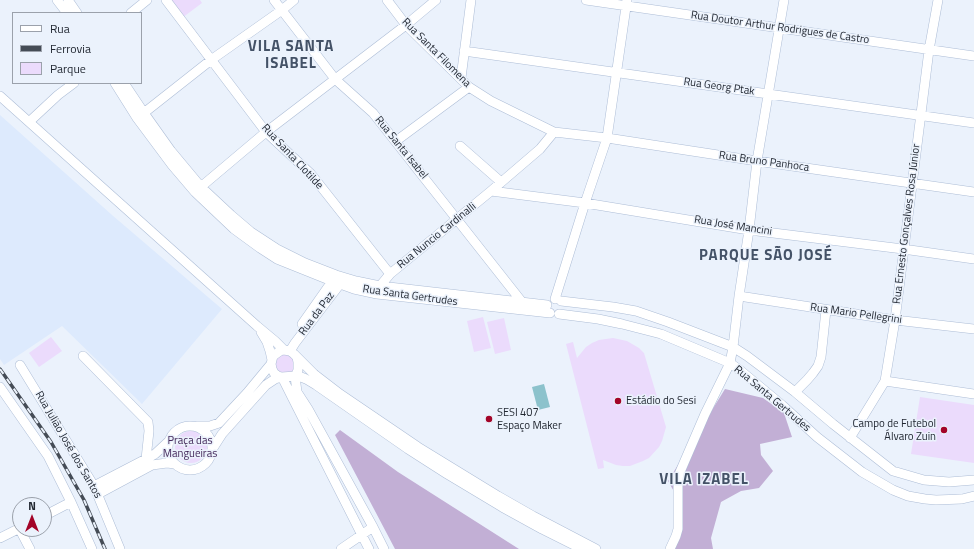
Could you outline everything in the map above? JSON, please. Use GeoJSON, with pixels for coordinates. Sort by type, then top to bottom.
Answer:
{"type":"FeatureCollection","features":[{"type":"Feature","properties":{"kind":"street"},"geometry":{"type":"LineString","coordinates":[[57,0],[66,12]]}},
{"type":"Feature","properties":{"kind":"street"},"geometry":{"type":"LineString","coordinates":[[68,0],[76,12]]}},
{"type":"Feature","properties":{"kind":"street"},"geometry":{"type":"LineString","coordinates":[[132,12],[147,0]]}},
{"type":"Feature","properties":{"kind":"street","name":"Rua Santa Clotilde"},"geometry":{"type":"LineString","coordinates":[[166,0],[266,132],[311,174],[390,274]]}},
{"type":"Feature","properties":{"kind":"street","name":"Rua Santa Isabel"},"geometry":{"type":"LineString","coordinates":[[274,0],[336,79],[373,113],[396,141],[522,302]]}},
{"type":"Feature","properties":{"kind":"street"},"geometry":{"type":"LineString","coordinates":[[140,115],[211,60],[294,0]]}},
{"type":"Feature","properties":{"kind":"street","name":"Rua Santa Filomena"},"geometry":{"type":"LineString","coordinates":[[387,0],[406,24],[469,86],[491,101],[554,132]]}},
{"type":"Feature","properties":{"kind":"street"},"geometry":{"type":"LineString","coordinates":[[198,189],[266,132],[436,0]]}},
{"type":"Feature","properties":{"kind":"street"},"geometry":{"type":"LineString","coordinates":[[461,78],[471,0]]}},
{"type":"Feature","properties":{"kind":"street","name":"Rua Doutor Arthur Rodrigues de Castro"},"geometry":{"type":"LineString","coordinates":[[586,0],[627,3],[779,28],[974,56]]}},
{"type":"Feature","properties":{"kind":"street"},"geometry":{"type":"LineString","coordinates":[[670,549],[678,530],[680,472],[705,414],[730,364],[757,161],[784,0]]}},
{"type":"Feature","properties":{"kind":"street","name":"Rua Ernesto Gonçalves Rosa Júnior"},"geometry":{"type":"LineString","coordinates":[[850,438],[885,380],[895,320],[929,50],[938,0]]}},
{"type":"Feature","properties":{"kind":"street"},"geometry":{"type":"LineString","coordinates":[[558,300],[585,203],[607,138],[627,3]]}},
{"type":"Feature","properties":{"kind":"street","name":"Rua Georg Ptak"},"geometry":{"type":"LineString","coordinates":[[464,51],[974,123]]}},
{"type":"Feature","properties":{"kind":"street"},"geometry":{"type":"LineString","coordinates":[[29,122],[58,95],[73,84]]}},
{"type":"Feature","properties":{"kind":"street","name":"Rua Santa Gertrudes"},"geometry":{"type":"LineString","coordinates":[[116,84],[140,115],[172,165],[198,189],[234,229],[277,259],[338,279],[354,288],[522,302],[552,311]]}},
{"type":"Feature","properties":{"kind":"street","name":"Rua Santa Gertrudes"},"geometry":{"type":"LineString","coordinates":[[124,84],[140,115]]}},
{"type":"Feature","properties":{"kind":"street"},"geometry":{"type":"LineString","coordinates":[[396,141],[469,86]]}},
{"type":"Feature","properties":{"kind":"street"},"geometry":{"type":"LineString","coordinates":[[0,96],[257,326],[340,394],[418,447],[498,496],[596,549]]}},
{"type":"Feature","properties":{"kind":"street","name":"Rua Bruno Panhoca"},"geometry":{"type":"LineString","coordinates":[[554,132],[607,138],[974,192]]}},
{"type":"Feature","properties":{"kind":"street","name":"Rua Nuncio Cardinalli"},"geometry":{"type":"LineString","coordinates":[[379,290],[390,274],[492,191],[540,148],[554,132]]}},
{"type":"Feature","properties":{"kind":"street"},"geometry":{"type":"LineString","coordinates":[[460,146],[501,182]]}},
{"type":"Feature","properties":{"kind":"street","name":"Rua José Mancini"},"geometry":{"type":"LineString","coordinates":[[492,191],[585,203],[749,230],[974,259]]}},
{"type":"Feature","properties":{"kind":"street","name":"Rua da Paz"},"geometry":{"type":"LineString","coordinates":[[289,352],[338,279]]}},
{"type":"Feature","properties":{"kind":"street","name":"Rua Santa Gertrudes"},"geometry":{"type":"LineString","coordinates":[[379,290],[552,311],[622,324],[660,334],[730,364],[741,371],[782,405],[817,437],[862,472],[893,490],[908,496],[925,500],[962,499],[974,496]]}},
{"type":"Feature","properties":{"kind":"street","name":"Rua Mario Pellegrini"},"geometry":{"type":"LineString","coordinates":[[739,296],[895,320],[974,329]]}},
{"type":"Feature","properties":{"kind":"street"},"geometry":{"type":"LineString","coordinates":[[558,300],[563,305],[563,310],[552,311],[549,302],[558,300]]}},
{"type":"Feature","properties":{"kind":"street","name":"Rua Santa Gertrudes"},"geometry":{"type":"LineString","coordinates":[[558,300],[636,311],[733,347],[795,392],[893,472],[924,480],[949,482],[974,480]]}},
{"type":"Feature","properties":{"kind":"street"},"geometry":{"type":"LineString","coordinates":[[795,392],[808,380],[818,366],[821,358],[826,310]]}},
{"type":"Feature","properties":{"kind":"street"},"geometry":{"type":"LineString","coordinates":[[257,326],[267,342],[274,373],[282,377],[369,549]]}},
{"type":"Feature","properties":{"kind":"street"},"geometry":{"type":"LineString","coordinates":[[195,426],[208,434],[212,440],[213,448],[209,462],[203,467],[189,471],[182,469],[175,464],[171,460],[168,453],[168,445],[174,432],[180,428],[188,426],[195,426],[205,427],[218,423],[247,393],[271,362],[276,353],[289,352]]}},
{"type":"Feature","properties":{"kind":"street"},"geometry":{"type":"LineString","coordinates":[[289,352],[298,366],[296,376],[297,392],[384,549]]}},
{"type":"Feature","properties":{"kind":"street"},"geometry":{"type":"LineString","coordinates":[[83,356],[148,422],[149,431],[146,460]]}},
{"type":"Feature","properties":{"kind":"street","name":"Rua Julião José dos Santos"},"geometry":{"type":"LineString","coordinates":[[20,365],[94,486],[120,549]]}},
{"type":"Feature","properties":{"kind":"street"},"geometry":{"type":"LineString","coordinates":[[213,448],[222,434],[266,385],[275,379],[296,376],[306,379],[316,385],[408,449],[447,474],[542,529],[582,549]]}},
{"type":"Feature","properties":{"kind":"street"},"geometry":{"type":"LineString","coordinates":[[885,380],[974,394]]}},
{"type":"Feature","properties":{"kind":"street"},"geometry":{"type":"LineString","coordinates":[[0,387],[3,398],[48,456],[92,549]]}},
{"type":"Feature","properties":{"kind":"street"},"geometry":{"type":"LineString","coordinates":[[94,486],[146,460],[159,451],[170,440]]}},
{"type":"Feature","properties":{"kind":"street"},"geometry":{"type":"LineString","coordinates":[[98,494],[152,465],[167,463],[175,464]]}},
{"type":"Feature","properties":{"kind":"street"},"geometry":{"type":"LineString","coordinates":[[52,512],[71,502]]}},
{"type":"Feature","properties":{"kind":"street"},"geometry":{"type":"LineString","coordinates":[[341,549],[373,527]]}},
{"type":"Feature","properties":{"kind":"street"},"geometry":{"type":"LineString","coordinates":[[0,538],[12,532]]}},
{"type":"Feature","properties":{"kind":"street"},"geometry":{"type":"LineString","coordinates":[[24,537],[30,549]]}},
{"type":"Feature","properties":{"kind":"shaded area"},"geometry":{"type":"Polygon","coordinates":[[[0,115],[112,215],[222,309],[142,404],[62,326],[4,365],[0,359],[0,115]]]}},
{"type":"Feature","properties":{"kind":"shaded area"},"geometry":{"type":"Polygon","coordinates":[[[725,389],[763,398],[784,413],[792,437],[760,444],[761,455],[773,471],[759,488],[741,491],[721,502],[711,538],[713,549],[668,549],[675,537],[676,495],[668,481],[725,389]]]}},
{"type":"Feature","properties":{"kind":"shaded area"},"geometry":{"type":"Polygon","coordinates":[[[340,430],[398,472],[519,549],[395,549],[335,435],[340,430]]]}},
{"type":"Feature","properties":{"kind":"green space"},"geometry":{"type":"Polygon","coordinates":[[[169,0],[200,0],[202,3],[182,18],[169,0]]]}},
{"type":"Feature","properties":{"kind":"green space"},"geometry":{"type":"Polygon","coordinates":[[[483,317],[491,348],[474,352],[467,321],[483,317]]]}},
{"type":"Feature","properties":{"kind":"green space"},"geometry":{"type":"Polygon","coordinates":[[[504,318],[511,350],[495,354],[487,322],[504,318]]]}},
{"type":"Feature","properties":{"kind":"green space"},"geometry":{"type":"Polygon","coordinates":[[[51,337],[62,351],[39,367],[29,353],[51,337]]]}},
{"type":"Feature","properties":{"kind":"green space"},"geometry":{"type":"Polygon","coordinates":[[[613,338],[627,341],[639,348],[644,353],[666,427],[659,447],[649,458],[630,466],[616,465],[603,460],[604,468],[598,469],[566,344],[573,342],[577,358],[586,347],[592,343],[599,340],[613,338]]]}},
{"type":"Feature","properties":{"kind":"green space"},"geometry":{"type":"Polygon","coordinates":[[[288,354],[294,359],[294,370],[291,373],[283,374],[276,369],[275,362],[280,355],[288,354]]]}},
{"type":"Feature","properties":{"kind":"green space","name":"Campo de Futebol Álvaro Zuin"},"geometry":{"type":"Polygon","coordinates":[[[920,397],[974,405],[974,463],[911,454],[920,397]]]}},
{"type":"Feature","properties":{"kind":"green space","name":"Praça das Mangueiras"},"geometry":{"type":"Polygon","coordinates":[[[191,431],[197,432],[204,438],[207,447],[206,453],[200,460],[191,463],[185,462],[178,456],[175,447],[176,441],[182,434],[191,431]]]}},
{"type":"Feature","properties":{"kind":"water"},"geometry":{"type":"Polygon","coordinates":[[[544,384],[550,407],[538,410],[532,387],[544,384]]]}},
{"type":"Feature","properties":{"kind":"railway"},"geometry":{"type":"LineString","coordinates":[[0,369],[51,442],[84,500],[105,549]]}},
{"type":"Feature","properties":{"kind":"place","name":"Estádio do Sesi"},"geometry":{"type":"Point","coordinates":[618,401]}},
{"type":"Feature","properties":{"kind":"place","name":"SESI 407 Espaço Maker"},"geometry":{"type":"Point","coordinates":[489,419]}},
{"type":"Feature","properties":{"kind":"place","name":"Campo de Futebol Álvaro Zuin"},"geometry":{"type":"Point","coordinates":[944,430]}},
{"type":"Feature","properties":{"kind":"district","name":"VILA SANTA ISABEL"},"geometry":{"type":"Point","coordinates":[291,56]}},
{"type":"Feature","properties":{"kind":"district","name":"PARQUE SÃO JOSÉ"},"geometry":{"type":"Point","coordinates":[766,256]}},
{"type":"Feature","properties":{"kind":"district","name":"VILA IZABEL"},"geometry":{"type":"Point","coordinates":[704,480]}}]}
